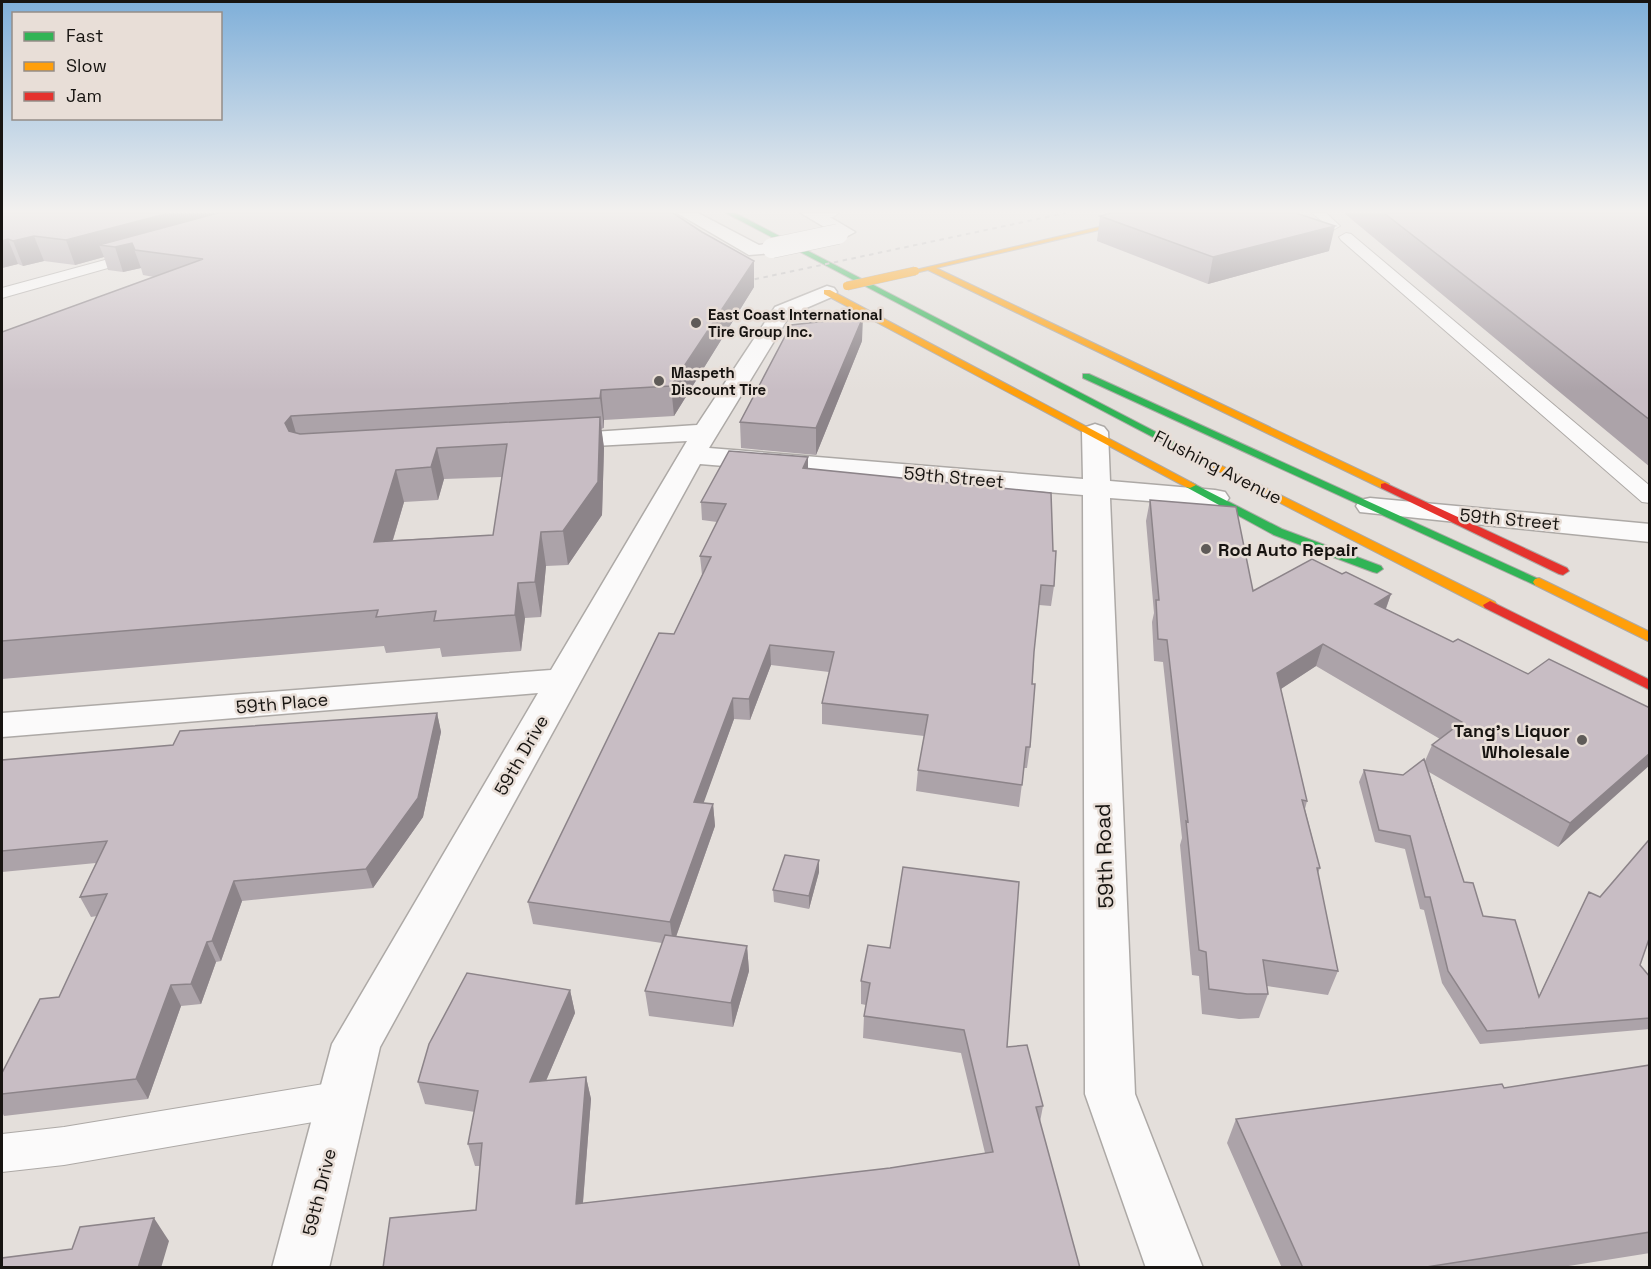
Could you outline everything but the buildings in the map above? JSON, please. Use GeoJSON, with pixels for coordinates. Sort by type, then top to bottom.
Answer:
{"type":"FeatureCollection","features":[{"type":"Feature","properties":{"kind":"main road","name":"Flushing Avenue"},"geometry":{"type":"LineString","coordinates":[[843,272],[1157,436],[1650,686]]}},
{"type":"Feature","properties":{"kind":"main road"},"geometry":{"type":"LineString","coordinates":[[879,272],[905,285]]}},
{"type":"Feature","properties":{"kind":"main road"},"geometry":{"type":"LineString","coordinates":[[837,289],[910,272]]}},
{"type":"Feature","properties":{"kind":"main road"},"geometry":{"type":"LineString","coordinates":[[938,272],[1446,513],[1572,576]]}},
{"type":"Feature","properties":{"kind":"main road"},"geometry":{"type":"LineString","coordinates":[[837,289],[1278,532],[1390,574]]}},
{"type":"Feature","properties":{"kind":"main road","name":"Flushing Avenue"},"geometry":{"type":"LineString","coordinates":[[1073,369],[1526,576],[1650,638]]}},
{"type":"Feature","properties":{"kind":"main road"},"geometry":{"type":"LineString","coordinates":[[1413,582],[1536,628]]}},
{"type":"Feature","properties":{"kind":"main road"},"geometry":{"type":"LineString","coordinates":[[1612,602],[1650,638]]}},
{"type":"Feature","properties":{"kind":"street","name":"59th Drive"},"geometry":{"type":"LineString","coordinates":[[300,1268],[356,1044],[699,444],[782,311],[837,289]]}},
{"type":"Feature","properties":{"kind":"street","name":"59th Road"},"geometry":{"type":"LineString","coordinates":[[1095,432],[1094,489],[1110,1094],[1175,1268]]}},
{"type":"Feature","properties":{"kind":"street","name":"59th Street"},"geometry":{"type":"LineString","coordinates":[[533,442],[699,444],[1094,489],[1215,498]]}},
{"type":"Feature","properties":{"kind":"street","name":"59th Street"},"geometry":{"type":"LineString","coordinates":[[1370,506],[1650,533]]}},
{"type":"Feature","properties":{"kind":"street","name":"59th Place"},"geometry":{"type":"LineString","coordinates":[[2,725],[563,680]]}},
{"type":"Feature","properties":{"kind":"lane"},"geometry":{"type":"LineString","coordinates":[[2,293],[75,272]]}},
{"type":"Feature","properties":{"kind":"lane"},"geometry":{"type":"LineString","coordinates":[[1386,272],[1650,497]]}},
{"type":"Feature","properties":{"kind":"lane"},"geometry":{"type":"LineString","coordinates":[[2,1153],[64,1146],[342,1099]]}},
{"type":"Feature","properties":{"kind":"railway"},"geometry":{"type":"LineString","coordinates":[[737,283],[788,272]]}},
{"type":"Feature","properties":{"kind":"traffic: fast"},"geometry":{"type":"LineString","coordinates":[[843,272],[1216,466]]}},
{"type":"Feature","properties":{"kind":"traffic: fast"},"geometry":{"type":"LineString","coordinates":[[1086,376],[1539,582]]}},
{"type":"Feature","properties":{"kind":"traffic: fast"},"geometry":{"type":"LineString","coordinates":[[1190,485],[1278,532],[1377,569]]}},
{"type":"Feature","properties":{"kind":"traffic: slow"},"geometry":{"type":"LineString","coordinates":[[847,286],[909,272]]}},
{"type":"Feature","properties":{"kind":"traffic: slow"},"geometry":{"type":"LineString","coordinates":[[938,272],[1385,486]]}},
{"type":"Feature","properties":{"kind":"traffic: slow"},"geometry":{"type":"LineString","coordinates":[[827,292],[1190,485]]}},
{"type":"Feature","properties":{"kind":"traffic: slow"},"geometry":{"type":"LineString","coordinates":[[1216,466],[1490,605]]}},
{"type":"Feature","properties":{"kind":"traffic: slow"},"geometry":{"type":"LineString","coordinates":[[1539,582],[1650,638]]}},
{"type":"Feature","properties":{"kind":"traffic: jam"},"geometry":{"type":"LineString","coordinates":[[1385,486],[1563,571]]}},
{"type":"Feature","properties":{"kind":"traffic: jam"},"geometry":{"type":"LineString","coordinates":[[1490,605],[1650,686]]}},
{"type":"Feature","properties":{"kind":"place","name":"East Coast International Tire Group Inc."},"geometry":{"type":"Point","coordinates":[696,323]}},
{"type":"Feature","properties":{"kind":"place","name":"Maspeth Discount Tire"},"geometry":{"type":"Point","coordinates":[659,381]}},
{"type":"Feature","properties":{"kind":"place","name":"Rod Auto Repair"},"geometry":{"type":"Point","coordinates":[1206,549]}},
{"type":"Feature","properties":{"kind":"place","name":"Tang's Liquor Wholesale"},"geometry":{"type":"Point","coordinates":[1582,740]}}]}
